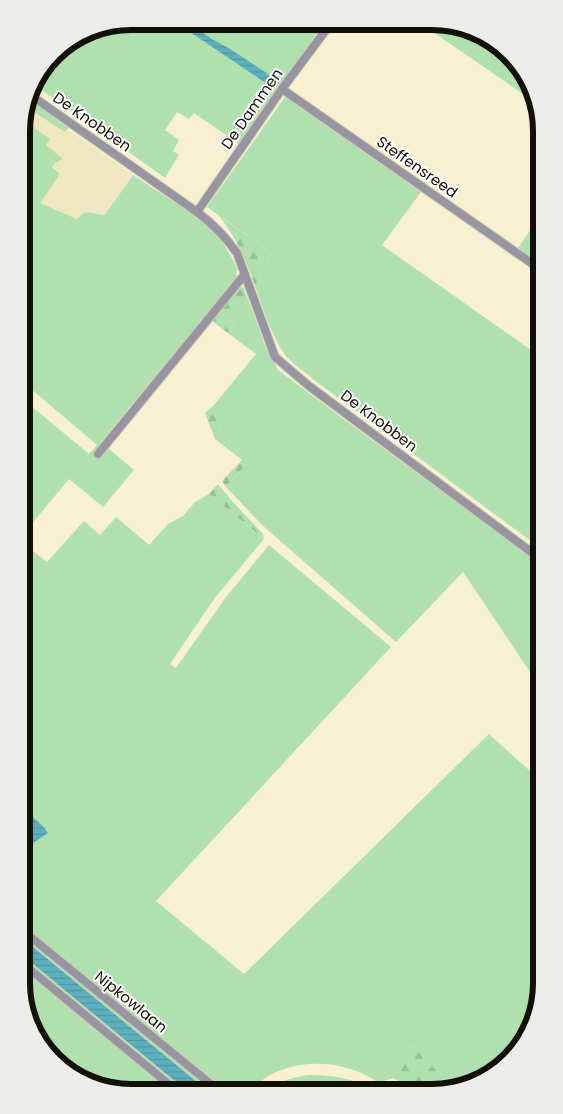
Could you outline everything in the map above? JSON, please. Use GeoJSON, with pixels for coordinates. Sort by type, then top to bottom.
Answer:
{"type":"FeatureCollection","features":[{"type":"Feature","properties":{"kind":"street","name":"De Dammen"},"geometry":{"type":"LineString","coordinates":[[197,212],[325,30]]}},
{"type":"Feature","properties":{"kind":"street","name":"Steffensreed"},"geometry":{"type":"LineString","coordinates":[[282,89],[533,264]]}},
{"type":"Feature","properties":{"kind":"street","name":"De Knobben"},"geometry":{"type":"LineString","coordinates":[[35,99],[197,212],[227,239],[237,253],[275,357],[309,386],[533,554]]}},
{"type":"Feature","properties":{"kind":"street"},"geometry":{"type":"LineString","coordinates":[[98,454],[245,274]]}},
{"type":"Feature","properties":{"kind":"street","name":"Nipkowlaan"},"geometry":{"type":"LineString","coordinates":[[30,937],[211,1084]]}},
{"type":"Feature","properties":{"kind":"street"},"geometry":{"type":"LineString","coordinates":[[30,969],[169,1084]]}},
{"type":"Feature","properties":{"kind":"shaded area"},"geometry":{"type":"Polygon","coordinates":[[[33,105],[133,175],[105,215],[85,212],[77,219],[40,203],[30,217],[30,124],[33,105]]]}},
{"type":"Feature","properties":{"kind":"green space"},"geometry":{"type":"Polygon","coordinates":[[[124,30],[187,30],[273,88],[276,87],[243,58],[199,30],[319,30],[239,144],[194,113],[189,119],[177,112],[165,130],[179,140],[173,151],[179,155],[165,178],[39,88],[51,69],[64,55],[80,43],[98,35],[111,32],[124,30]]]}},
{"type":"Feature","properties":{"kind":"green space"},"geometry":{"type":"Polygon","coordinates":[[[430,30],[465,35],[488,47],[508,64],[523,86],[528,97],[430,30]]]}},
{"type":"Feature","properties":{"kind":"green space"},"geometry":{"type":"Polygon","coordinates":[[[285,97],[421,192],[382,245],[533,351],[533,543],[314,380],[290,360],[277,342],[255,286],[272,253],[207,207],[285,97]]]}},
{"type":"Feature","properties":{"kind":"green space"},"geometry":{"type":"Polygon","coordinates":[[[35,100],[70,127],[63,131],[32,111],[35,100]]]}},
{"type":"Feature","properties":{"kind":"green space"},"geometry":{"type":"Polygon","coordinates":[[[30,125],[50,139],[46,145],[63,159],[52,167],[60,174],[40,203],[77,219],[85,212],[105,215],[133,175],[192,214],[212,230],[221,240],[237,269],[236,278],[101,442],[134,470],[103,507],[69,479],[30,526],[30,405],[89,454],[97,445],[30,388],[30,125]]]}},
{"type":"Feature","properties":{"kind":"green space"},"geometry":{"type":"Polygon","coordinates":[[[219,216],[272,253],[255,286],[240,249],[231,232],[219,216]]]}},
{"type":"Feature","properties":{"kind":"green space"},"geometry":{"type":"Polygon","coordinates":[[[533,226],[533,258],[518,248],[533,226]]]}},
{"type":"Feature","properties":{"kind":"green space"},"geometry":{"type":"Polygon","coordinates":[[[243,287],[248,299],[228,333],[212,321],[238,288],[243,287]]]}},
{"type":"Feature","properties":{"kind":"green space"},"geometry":{"type":"Polygon","coordinates":[[[248,299],[265,345],[278,370],[533,559],[533,677],[463,572],[396,642],[262,525],[226,487],[251,459],[220,433],[213,406],[256,354],[228,333],[248,299]]]}},
{"type":"Feature","properties":{"kind":"green space"},"geometry":{"type":"Polygon","coordinates":[[[213,406],[220,433],[251,459],[226,487],[222,481],[242,460],[215,439],[205,413],[213,406]]]}},
{"type":"Feature","properties":{"kind":"green space"},"geometry":{"type":"Polygon","coordinates":[[[218,484],[263,534],[264,539],[209,494],[218,484]]]}},
{"type":"Feature","properties":{"kind":"green space"},"geometry":{"type":"Polygon","coordinates":[[[209,494],[264,539],[214,599],[170,664],[176,668],[226,597],[269,545],[391,647],[156,901],[244,974],[489,734],[533,774],[533,990],[528,1016],[520,1034],[499,1059],[477,1074],[447,1083],[413,1046],[376,1081],[340,1066],[314,1064],[301,1065],[276,1072],[258,1084],[216,1084],[30,932],[30,845],[48,833],[30,815],[30,549],[47,562],[84,521],[100,535],[116,517],[149,545],[168,524],[183,516],[195,502],[209,494]]]}},
{"type":"Feature","properties":{"kind":"green space"},"geometry":{"type":"Polygon","coordinates":[[[30,939],[206,1084],[199,1084],[30,944],[30,939]]]}},
{"type":"Feature","properties":{"kind":"green space"},"geometry":{"type":"Polygon","coordinates":[[[30,961],[179,1084],[173,1084],[30,966],[30,961]]]}},
{"type":"Feature","properties":{"kind":"green space"},"geometry":{"type":"Polygon","coordinates":[[[30,974],[164,1084],[131,1084],[105,1081],[80,1071],[64,1059],[47,1039],[35,1016],[30,990],[30,974]]]}},
{"type":"Feature","properties":{"kind":"green space"},"geometry":{"type":"Polygon","coordinates":[[[413,1046],[448,1083],[400,1084],[399,1081],[392,1078],[378,1083],[376,1081],[413,1046]]]}},
{"type":"Feature","properties":{"kind":"green space"},"geometry":{"type":"Polygon","coordinates":[[[310,1075],[326,1076],[361,1084],[278,1084],[310,1075]]]}},
{"type":"Feature","properties":{"kind":"water"},"geometry":{"type":"Polygon","coordinates":[[[187,30],[199,30],[265,72],[279,83],[273,88],[187,30]]]}},
{"type":"Feature","properties":{"kind":"water"},"geometry":{"type":"Polygon","coordinates":[[[30,815],[44,827],[48,833],[30,845],[30,815]]]}},
{"type":"Feature","properties":{"kind":"water"},"geometry":{"type":"Polygon","coordinates":[[[30,944],[199,1084],[179,1084],[30,961],[30,944]]]}}]}
